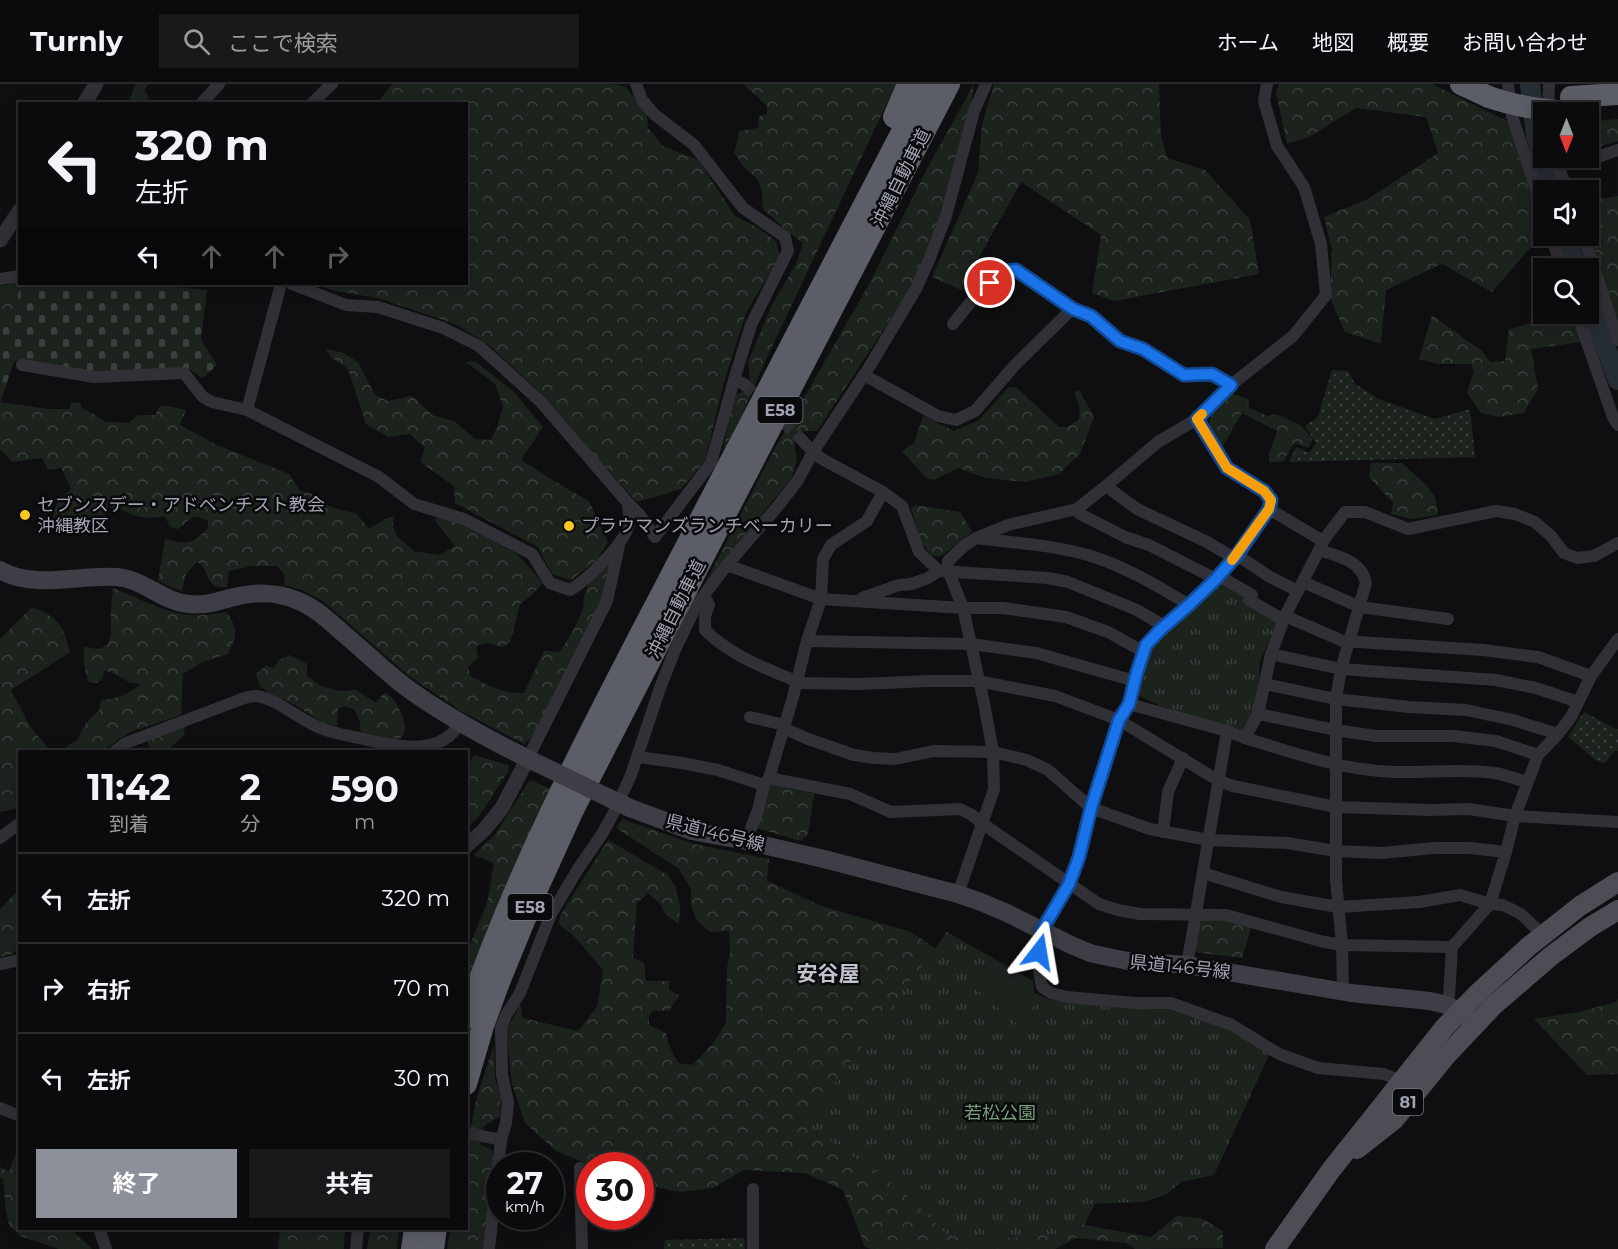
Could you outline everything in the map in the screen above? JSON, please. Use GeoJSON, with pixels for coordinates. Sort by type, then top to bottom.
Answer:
{"type":"FeatureCollection","features":[{"type":"Feature","properties":{"kind":"highway"},"geometry":{"type":"LineString","coordinates":[[864,208],[865,183],[908,84]]}},
{"type":"Feature","properties":{"kind":"highway","name":"沖縄自動車道"},"geometry":{"type":"LineString","coordinates":[[468,1012],[515,888],[588,736],[927,84]]}},
{"type":"Feature","properties":{"kind":"highway","name":"沖縄自動車道"},"geometry":{"type":"LineString","coordinates":[[468,1077],[499,982],[573,810],[944,93],[955,90],[958,84]]}},
{"type":"Feature","properties":{"kind":"highway"},"geometry":{"type":"LineString","coordinates":[[1461,84],[1492,88],[1513,105],[1533,105]]}},
{"type":"Feature","properties":{"kind":"highway"},"geometry":{"type":"LineString","coordinates":[[1585,102],[1618,94]]}},
{"type":"Feature","properties":{"kind":"highway"},"geometry":{"type":"LineString","coordinates":[[1599,107],[1618,109]]}},
{"type":"Feature","properties":{"kind":"highway"},"geometry":{"type":"LineString","coordinates":[[412,1249],[415,1230]]}},
{"type":"Feature","properties":{"kind":"highway"},"geometry":{"type":"LineString","coordinates":[[433,1249],[436,1230]]}},
{"type":"Feature","properties":{"kind":"main road","name":"県道146号線"},"geometry":{"type":"LineString","coordinates":[[0,570],[22,578],[36,580],[119,577],[174,601],[188,604],[202,604],[251,594],[282,595],[297,600],[328,620],[403,684],[460,722],[613,801],[692,831],[746,841],[958,894],[990,905],[1090,953],[1128,962],[1187,965],[1343,992],[1430,1001],[1460,1014]]}},
{"type":"Feature","properties":{"kind":"main road","name":"81"},"geometry":{"type":"LineString","coordinates":[[1275,1249],[1331,1170],[1444,1028],[1479,992],[1543,935],[1580,906],[1618,882]]}},
{"type":"Feature","properties":{"kind":"main road","name":"81"},"geometry":{"type":"LineString","coordinates":[[1460,1014],[1493,1006],[1551,956],[1590,927],[1618,910]]}},
{"type":"Feature","properties":{"kind":"main road","name":"81"},"geometry":{"type":"LineString","coordinates":[[1331,1170],[1394,1120],[1446,1056],[1460,1014]]}},
{"type":"Feature","properties":{"kind":"street"},"geometry":{"type":"LineString","coordinates":[[203,102],[219,84]]}},
{"type":"Feature","properties":{"kind":"street"},"geometry":{"type":"LineString","coordinates":[[313,102],[332,84]]}},
{"type":"Feature","properties":{"kind":"street"},"geometry":{"type":"LineString","coordinates":[[295,285],[346,304],[378,307],[443,328],[479,346],[540,401],[639,514],[655,537],[711,463],[739,382],[751,325],[788,251],[785,237],[743,208],[694,145],[654,114],[642,100],[636,84]]}},
{"type":"Feature","properties":{"kind":"street"},"geometry":{"type":"LineString","coordinates":[[489,1249],[501,1140],[506,1124],[508,1102],[502,1075],[501,1028],[506,1015],[520,993],[551,914],[602,834],[613,801],[638,757],[660,688],[675,650],[698,604],[727,565],[798,480],[916,289],[946,216],[974,111],[986,84]]}},
{"type":"Feature","properties":{"kind":"street"},"geometry":{"type":"LineString","coordinates":[[943,570],[948,561],[976,538],[1008,525],[1077,509],[1158,442],[1197,419],[1231,385],[1293,336],[1326,295],[1321,244],[1304,187],[1278,146],[1264,101],[1267,84]]}},
{"type":"Feature","properties":{"kind":"street"},"geometry":{"type":"LineString","coordinates":[[1508,84],[1512,116],[1533,180]]}},
{"type":"Feature","properties":{"kind":"street"},"geometry":{"type":"LineString","coordinates":[[1548,102],[1549,84]]}},
{"type":"Feature","properties":{"kind":"street"},"geometry":{"type":"LineString","coordinates":[[85,102],[93,85]]}},
{"type":"Feature","properties":{"kind":"street"},"geometry":{"type":"LineString","coordinates":[[1599,157],[1618,150]]}},
{"type":"Feature","properties":{"kind":"street"},"geometry":{"type":"LineString","coordinates":[[2,234],[18,213]]}},
{"type":"Feature","properties":{"kind":"street"},"geometry":{"type":"LineString","coordinates":[[1586,246],[1618,340]]}},
{"type":"Feature","properties":{"kind":"street"},"geometry":{"type":"LineString","coordinates":[[953,324],[976,295],[1004,271],[1016,270],[1073,309],[1091,316],[1120,341],[1143,349],[1184,375],[1212,374],[1231,385]]}},
{"type":"Feature","properties":{"kind":"street"},"geometry":{"type":"LineString","coordinates":[[0,279],[18,276]]}},
{"type":"Feature","properties":{"kind":"street"},"geometry":{"type":"LineString","coordinates":[[247,410],[281,285]]}},
{"type":"Feature","properties":{"kind":"street"},"geometry":{"type":"LineString","coordinates":[[864,375],[938,416],[956,420],[975,411],[1015,365],[1073,309]]}},
{"type":"Feature","properties":{"kind":"street"},"geometry":{"type":"LineString","coordinates":[[1580,324],[1613,417],[1618,425]]}},
{"type":"Feature","properties":{"kind":"street"},"geometry":{"type":"LineString","coordinates":[[22,365],[94,376],[184,373],[203,397],[212,402],[247,410],[379,477],[414,504],[464,519],[532,554],[550,583],[570,590],[579,585],[619,544],[629,526],[628,503]]}},
{"type":"Feature","properties":{"kind":"street"},"geometry":{"type":"LineString","coordinates":[[1197,419],[1227,468],[1264,491],[1271,500],[1269,509],[1236,556],[1217,578],[1146,645],[1129,704],[1119,720],[1091,808],[1079,857],[1069,884],[1042,930],[1038,964],[1042,987],[1050,993],[1067,997],[1135,1003],[1171,1003],[1232,1025],[1279,1054],[1318,1068],[1384,1074],[1401,1081]]}},
{"type":"Feature","properties":{"kind":"street"},"geometry":{"type":"LineString","coordinates":[[801,439],[813,453],[822,459],[883,492],[902,506],[919,552],[950,575],[963,608],[993,752],[994,789],[958,894]]}},
{"type":"Feature","properties":{"kind":"street"},"geometry":{"type":"LineString","coordinates":[[1106,486],[1137,509],[1236,556],[1270,577],[1360,607],[1448,619]]}},
{"type":"Feature","properties":{"kind":"street"},"geometry":{"type":"LineString","coordinates":[[746,841],[784,727],[821,599],[823,559],[831,545],[867,521],[883,492]]}},
{"type":"Feature","properties":{"kind":"street"},"geometry":{"type":"LineString","coordinates":[[1077,509],[1080,514],[1125,537],[1149,545],[1252,595],[1249,600],[1284,618],[1343,640],[1483,650],[1538,657],[1591,676]]}},
{"type":"Feature","properties":{"kind":"street"},"geometry":{"type":"LineString","coordinates":[[1269,509],[1321,545],[1354,564],[1364,575],[1366,583],[1348,641],[1336,699],[1336,880],[1342,945],[1343,992]]}},
{"type":"Feature","properties":{"kind":"street"},"geometry":{"type":"LineString","coordinates":[[1245,738],[1258,714],[1271,654],[1284,618],[1321,545],[1345,512],[1365,512],[1408,529],[1496,511],[1515,514],[1535,522],[1551,536],[1564,553],[1577,558],[1594,556],[1618,543]]}},
{"type":"Feature","properties":{"kind":"street"},"geometry":{"type":"LineString","coordinates":[[976,538],[1049,547],[1089,555],[1120,567],[1189,605]]}},
{"type":"Feature","properties":{"kind":"street"},"geometry":{"type":"LineString","coordinates":[[468,844],[484,830],[534,761],[607,601],[619,544]]}},
{"type":"Feature","properties":{"kind":"street"},"geometry":{"type":"LineString","coordinates":[[727,565],[821,599],[963,608],[1003,608],[1066,617],[1108,632],[1144,652]]}},
{"type":"Feature","properties":{"kind":"street"},"geometry":{"type":"LineString","coordinates":[[849,600],[911,584],[943,570],[1048,578],[1068,582],[1137,610],[1164,626]]}},
{"type":"Feature","properties":{"kind":"street"},"geometry":{"type":"LineString","coordinates":[[704,595],[709,605],[705,616],[705,630],[718,643],[753,664],[796,683],[978,681],[1055,696],[1119,720],[1219,782],[1233,786],[1336,807],[1469,809],[1515,816],[1618,822]]}},
{"type":"Feature","properties":{"kind":"street"},"geometry":{"type":"LineString","coordinates":[[1460,1014],[1449,996],[1452,947],[1490,904],[1515,816],[1538,755],[1571,717],[1591,676],[1618,639]]}},
{"type":"Feature","properties":{"kind":"street"},"geometry":{"type":"LineString","coordinates":[[807,641],[970,644],[1036,653],[1135,681]]}},
{"type":"Feature","properties":{"kind":"street"},"geometry":{"type":"LineString","coordinates":[[1271,654],[1341,669],[1496,680],[1536,688],[1578,702]]}},
{"type":"Feature","properties":{"kind":"street"},"geometry":{"type":"LineString","coordinates":[[1264,684],[1336,699],[1409,707],[1466,710],[1513,720],[1558,734]]}},
{"type":"Feature","properties":{"kind":"street"},"geometry":{"type":"LineString","coordinates":[[117,750],[126,743],[238,700],[256,696],[270,700],[322,729],[401,747],[439,743],[455,731],[460,722]]}},
{"type":"Feature","properties":{"kind":"street"},"geometry":{"type":"LineString","coordinates":[[1129,704],[1227,731],[1335,765],[1394,772],[1496,773],[1527,782]]}},
{"type":"Feature","properties":{"kind":"street"},"geometry":{"type":"LineString","coordinates":[[1258,714],[1376,736],[1453,736],[1485,739],[1538,755]]}},
{"type":"Feature","properties":{"kind":"street"},"geometry":{"type":"LineString","coordinates":[[750,717],[784,727],[808,739],[854,755],[895,759],[933,751],[993,752],[1027,760],[1048,770],[1091,808],[1163,832],[1209,840],[1287,843],[1336,851],[1382,853],[1461,848],[1506,852]]}},
{"type":"Feature","properties":{"kind":"street"},"geometry":{"type":"LineString","coordinates":[[1187,965],[1227,731]]}},
{"type":"Feature","properties":{"kind":"street"},"geometry":{"type":"LineString","coordinates":[[638,757],[850,794],[891,812],[960,809],[972,815],[1099,904],[1118,910],[1140,914],[1226,915],[1342,945],[1452,947]]}},
{"type":"Feature","properties":{"kind":"street"},"geometry":{"type":"LineString","coordinates":[[1163,832],[1168,792],[1183,758]]}},
{"type":"Feature","properties":{"kind":"street"},"geometry":{"type":"LineString","coordinates":[[0,838],[18,824]]}},
{"type":"Feature","properties":{"kind":"street"},"geometry":{"type":"LineString","coordinates":[[1203,873],[1281,897],[1338,907],[1419,902],[1460,895],[1490,904],[1503,905],[1521,914],[1543,935]]}},
{"type":"Feature","properties":{"kind":"street"},"geometry":{"type":"LineString","coordinates":[[0,964],[18,960]]}},
{"type":"Feature","properties":{"kind":"street"},"geometry":{"type":"LineString","coordinates":[[0,1108],[18,1115]]}},
{"type":"Feature","properties":{"kind":"street"},"geometry":{"type":"LineString","coordinates":[[482,1136],[501,1140]]}},
{"type":"Feature","properties":{"kind":"street"},"geometry":{"type":"LineString","coordinates":[[753,1189],[753,1249]]}},
{"type":"Feature","properties":{"kind":"street"},"geometry":{"type":"LineString","coordinates":[[100,1230],[106,1249]]}},
{"type":"Feature","properties":{"kind":"street"},"geometry":{"type":"LineString","coordinates":[[356,1249],[358,1230]]}},
{"type":"Feature","properties":{"kind":"street"},"geometry":{"type":"LineString","coordinates":[[582,1230],[582,1249]]}},
{"type":"Feature","properties":{"kind":"green space"},"geometry":{"type":"Polygon","coordinates":[[[136,84],[149,84],[144,90],[149,97],[145,102],[138,100],[128,102],[136,84]]]}},
{"type":"Feature","properties":{"kind":"green space"},"geometry":{"type":"Polygon","coordinates":[[[392,84],[612,84],[626,87],[647,114],[648,128],[663,146],[698,160],[735,216],[757,227],[776,241],[780,256],[746,313],[724,382],[705,461],[681,489],[637,502],[543,395],[489,345],[455,324],[378,298],[335,291],[316,285],[468,285],[468,102],[378,102],[392,84]]]}},
{"type":"Feature","properties":{"kind":"green space"},"geometry":{"type":"Polygon","coordinates":[[[743,84],[896,84],[742,415],[723,451],[734,396],[744,391],[750,381],[748,362],[772,305],[796,264],[803,243],[763,209],[762,190],[757,179],[743,166],[734,152],[739,131],[758,128],[759,116],[767,114],[767,106],[743,84]]]}},
{"type":"Feature","properties":{"kind":"green space"},"geometry":{"type":"Polygon","coordinates":[[[974,84],[970,111],[941,215],[911,288],[817,431],[800,431],[794,445],[797,459],[792,477],[702,589],[775,448],[868,286],[928,167],[974,84]]]}},
{"type":"Feature","properties":{"kind":"green space"},"geometry":{"type":"Polygon","coordinates":[[[994,84],[1159,84],[1161,136],[1167,158],[1205,170],[1250,220],[1259,274],[1114,301],[1092,293],[1101,235],[1021,182],[961,290],[932,277],[978,173],[982,125],[994,84]]]}},
{"type":"Feature","properties":{"kind":"green space"},"geometry":{"type":"Polygon","coordinates":[[[1279,84],[1432,84],[1523,129],[1538,180],[1533,180],[1533,245],[1492,292],[1442,264],[1386,290],[1381,344],[1345,332],[1330,298],[1332,249],[1324,217],[1368,199],[1438,153],[1426,117],[1356,108],[1311,136],[1287,144],[1276,93],[1279,84]]]}},
{"type":"Feature","properties":{"kind":"green space"},"geometry":{"type":"Polygon","coordinates":[[[1618,119],[1618,141],[1599,147],[1599,121],[1618,119]]]}},
{"type":"Feature","properties":{"kind":"green space"},"geometry":{"type":"Polygon","coordinates":[[[1618,196],[1618,323],[1599,266],[1599,258],[1597,258],[1593,246],[1599,246],[1599,199],[1618,196]]]}},
{"type":"Feature","properties":{"kind":"green space"},"geometry":{"type":"Polygon","coordinates":[[[18,282],[18,285],[22,285],[20,318],[0,338],[0,286],[18,282]]]}},
{"type":"Feature","properties":{"kind":"green space"},"geometry":{"type":"Polygon","coordinates":[[[24,285],[154,285],[207,290],[201,339],[217,365],[203,378],[187,368],[88,371],[14,361],[0,404],[0,322],[7,322],[24,285]]]}},
{"type":"Feature","properties":{"kind":"green space"},"geometry":{"type":"Polygon","coordinates":[[[1432,315],[1483,352],[1490,362],[1505,361],[1509,329],[1533,323],[1576,324],[1582,342],[1531,349],[1538,389],[1524,413],[1499,417],[1481,413],[1467,393],[1474,371],[1471,364],[1439,364],[1419,359],[1432,315]]]}},
{"type":"Feature","properties":{"kind":"green space"},"geometry":{"type":"Polygon","coordinates":[[[325,349],[344,353],[358,362],[375,395],[388,401],[412,396],[432,415],[454,421],[475,439],[491,440],[503,406],[495,384],[466,362],[475,361],[513,391],[543,427],[521,460],[589,501],[608,542],[596,561],[571,580],[552,574],[538,547],[455,503],[454,486],[420,462],[425,448],[410,434],[388,437],[366,424],[348,369],[332,358],[325,349]]]}},
{"type":"Feature","properties":{"kind":"green space"},"geometry":{"type":"Polygon","coordinates":[[[1332,370],[1349,371],[1354,383],[1379,399],[1435,419],[1470,409],[1475,457],[1289,462],[1296,447],[1309,453],[1316,443],[1305,426],[1318,417],[1332,370]]]}},
{"type":"Feature","properties":{"kind":"green space"},"geometry":{"type":"Polygon","coordinates":[[[1009,387],[1016,387],[1059,427],[1068,427],[1079,419],[1080,408],[1074,392],[1079,390],[1094,417],[1080,454],[1059,474],[1025,482],[986,478],[958,468],[934,480],[926,478],[902,451],[914,443],[923,416],[954,431],[978,421],[1009,387]]]}},
{"type":"Feature","properties":{"kind":"green space"},"geometry":{"type":"Polygon","coordinates":[[[1231,393],[1248,399],[1249,408],[1268,416],[1276,414],[1300,425],[1313,439],[1308,448],[1294,443],[1283,462],[1269,462],[1269,454],[1277,431],[1242,413],[1223,446],[1215,438],[1209,424],[1214,412],[1231,393]]]}},
{"type":"Feature","properties":{"kind":"green space"},"geometry":{"type":"Polygon","coordinates":[[[0,402],[48,409],[69,409],[71,403],[80,403],[82,408],[106,422],[129,423],[138,415],[155,415],[160,406],[186,410],[180,425],[217,445],[289,474],[300,491],[313,494],[321,502],[332,507],[356,513],[369,529],[394,516],[393,526],[397,536],[414,551],[440,555],[455,546],[436,522],[436,517],[461,523],[517,554],[543,583],[520,604],[510,643],[502,647],[487,643],[476,646],[478,658],[468,667],[470,676],[490,686],[524,693],[544,651],[560,652],[583,609],[590,579],[606,563],[611,567],[604,600],[533,737],[524,744],[461,711],[409,676],[323,601],[302,590],[284,585],[285,575],[277,566],[252,566],[229,571],[227,587],[215,586],[211,583],[205,570],[197,562],[186,574],[182,591],[158,581],[165,539],[193,541],[208,528],[208,521],[203,518],[189,519],[179,529],[170,527],[165,516],[139,517],[117,508],[108,507],[103,519],[89,517],[79,527],[72,526],[66,521],[51,523],[57,503],[71,489],[61,468],[48,470],[42,458],[12,462],[0,450],[0,402]]]}},
{"type":"Feature","properties":{"kind":"green space"},"geometry":{"type":"Polygon","coordinates":[[[1371,463],[1402,463],[1426,485],[1435,497],[1438,515],[1412,519],[1391,514],[1393,503],[1369,477],[1371,463]]]}},
{"type":"Feature","properties":{"kind":"green space"},"geometry":{"type":"Polygon","coordinates":[[[915,505],[960,512],[972,532],[940,557],[931,555],[921,542],[911,508],[915,505]]]}},
{"type":"Feature","properties":{"kind":"green space"},"geometry":{"type":"Polygon","coordinates":[[[1219,583],[1244,596],[1245,604],[1277,621],[1260,662],[1257,704],[1244,731],[1165,708],[1135,694],[1149,649],[1219,583]]]}},
{"type":"Feature","properties":{"kind":"green space"},"geometry":{"type":"Polygon","coordinates":[[[113,588],[180,614],[199,615],[227,612],[235,628],[234,642],[228,654],[202,662],[183,674],[181,715],[130,732],[103,750],[62,750],[77,740],[86,723],[99,710],[101,700],[132,691],[141,684],[131,683],[111,672],[104,671],[103,677],[97,683],[88,682],[84,663],[84,647],[100,649],[108,644],[111,633],[113,588]]]}},
{"type":"Feature","properties":{"kind":"green space"},"geometry":{"type":"Polygon","coordinates":[[[32,607],[59,623],[70,652],[11,690],[30,726],[49,750],[18,750],[18,808],[0,812],[0,639],[32,607]]]}},
{"type":"Feature","properties":{"kind":"green space"},"geometry":{"type":"Polygon","coordinates":[[[289,655],[307,664],[307,676],[321,686],[340,691],[356,690],[376,703],[385,692],[389,695],[404,721],[405,730],[400,739],[361,733],[360,722],[354,709],[344,706],[338,709],[337,726],[323,723],[260,686],[256,674],[266,666],[274,668],[279,660],[289,655]]]}},
{"type":"Feature","properties":{"kind":"green space"},"geometry":{"type":"Polygon","coordinates":[[[1584,712],[1618,730],[1618,751],[1615,751],[1605,763],[1598,762],[1568,737],[1584,712]]]}},
{"type":"Feature","properties":{"kind":"green space"},"geometry":{"type":"Polygon","coordinates":[[[185,726],[184,735],[171,747],[172,750],[150,750],[147,740],[185,726]]]}},
{"type":"Feature","properties":{"kind":"green space"},"geometry":{"type":"Polygon","coordinates":[[[474,755],[508,765],[509,770],[478,818],[468,826],[468,765],[474,755]]]}},
{"type":"Feature","properties":{"kind":"green space"},"geometry":{"type":"Polygon","coordinates":[[[530,780],[551,789],[490,923],[468,984],[468,950],[487,903],[494,863],[473,855],[494,836],[530,780]]]}},
{"type":"Feature","properties":{"kind":"green space"},"geometry":{"type":"Polygon","coordinates":[[[771,784],[814,794],[808,834],[801,841],[756,828],[771,784]]]}},
{"type":"Feature","properties":{"kind":"green space"},"geometry":{"type":"Polygon","coordinates":[[[622,819],[694,844],[769,859],[767,881],[824,907],[911,932],[939,951],[1077,1182],[1097,1200],[1084,1225],[1151,1237],[1177,1216],[1201,1218],[1223,1231],[1223,1248],[1135,1249],[1126,1243],[1076,1238],[1055,1249],[871,1249],[865,1247],[843,1190],[805,1173],[744,1170],[713,1188],[680,1192],[654,1187],[654,1152],[576,1152],[576,1159],[564,1154],[564,1152],[556,1151],[525,1123],[512,1084],[506,1031],[520,1005],[523,1018],[578,1031],[597,1007],[603,970],[574,936],[558,924],[561,914],[608,840],[668,875],[676,888],[680,907],[679,924],[666,915],[661,905],[648,893],[637,903],[633,958],[644,963],[646,981],[669,981],[669,990],[679,995],[669,1011],[654,1010],[649,1015],[649,1025],[666,1033],[678,1063],[693,1065],[715,1041],[726,1022],[729,931],[710,932],[697,921],[691,905],[691,889],[679,869],[616,828],[622,819]]]}},
{"type":"Feature","properties":{"kind":"green space"},"geometry":{"type":"Polygon","coordinates":[[[18,890],[18,948],[13,954],[0,957],[0,909],[18,890]]]}},
{"type":"Feature","properties":{"kind":"green space"},"geometry":{"type":"Polygon","coordinates":[[[1198,917],[1252,925],[1242,958],[1193,952],[1198,917]]]}},
{"type":"Feature","properties":{"kind":"green space","name":"若松公園"},"geometry":{"type":"Polygon","coordinates":[[[947,932],[1033,981],[1034,993],[1050,1000],[1138,1006],[1157,1002],[1223,1027],[1270,1053],[1214,1175],[1181,1182],[1167,1194],[1145,1202],[1085,1204],[1063,1233],[978,1241],[948,1235],[899,1188],[805,1123],[947,932]]]}},
{"type":"Feature","properties":{"kind":"green space"},"geometry":{"type":"Polygon","coordinates":[[[992,960],[1040,999],[1018,1025],[971,985],[992,960]]]}},
{"type":"Feature","properties":{"kind":"green space"},"geometry":{"type":"Polygon","coordinates":[[[1618,998],[1618,1074],[1587,1075],[1534,1019],[1579,1012],[1616,1002],[1618,998]]]}},
{"type":"Feature","properties":{"kind":"green space"},"geometry":{"type":"Polygon","coordinates":[[[494,1045],[495,1077],[501,1097],[500,1116],[484,1126],[480,1144],[492,1152],[486,1152],[484,1249],[447,1249],[450,1230],[468,1230],[468,1141],[477,1096],[494,1045]]]}},
{"type":"Feature","properties":{"kind":"green space"},"geometry":{"type":"Polygon","coordinates":[[[18,1148],[18,1230],[73,1230],[92,1249],[59,1249],[20,1236],[9,1225],[3,1179],[0,1178],[0,1167],[9,1171],[18,1148]]]}},
{"type":"Feature","properties":{"kind":"green space"},"geometry":{"type":"Polygon","coordinates":[[[280,1230],[345,1230],[344,1249],[278,1249],[280,1230]]]}},
{"type":"Feature","properties":{"kind":"green space"},"geometry":{"type":"Polygon","coordinates":[[[370,1230],[399,1230],[397,1249],[367,1249],[370,1230]]]}},
{"type":"Feature","properties":{"kind":"green space"},"geometry":{"type":"Polygon","coordinates":[[[744,1238],[745,1249],[664,1249],[665,1240],[744,1238]]]}},
{"type":"Feature","properties":{"kind":"waterway"},"geometry":{"type":"LineString","coordinates":[[1530,84],[1536,136],[1549,180]]}},
{"type":"Feature","properties":{"kind":"waterway"},"geometry":{"type":"LineString","coordinates":[[1569,246],[1573,258]]}},
{"type":"Feature","properties":{"kind":"waterway"},"geometry":{"type":"LineString","coordinates":[[1597,324],[1618,380]]}},
{"type":"Feature","properties":{"kind":"tunnel"},"geometry":{"type":"LineString","coordinates":[[744,384],[801,439]]}},
{"type":"Feature","properties":{"kind":"tunnel"},"geometry":{"type":"LineString","coordinates":[[468,1133],[482,1136]]}},
{"type":"Feature","properties":{"kind":"slow traffic"},"geometry":{"type":"LineString","coordinates":[[1202,414],[1197,419],[1227,468],[1264,491],[1271,500],[1269,509],[1232,560]]}},
{"type":"Feature","properties":{"kind":"place","name":"セブンスデー・アドベンチスト教会 沖縄教区"},"geometry":{"type":"Point","coordinates":[25,515]}},
{"type":"Feature","properties":{"kind":"place","name":"プラウマンズランチベーカリー"},"geometry":{"type":"Point","coordinates":[569,526]}},
{"type":"Feature","properties":{"kind":"district","name":"安谷屋"},"geometry":{"type":"Point","coordinates":[828,974]}},
{"type":"Feature","properties":{"kind":"route"},"geometry":{"type":"LineString","coordinates":[[990,283],[1004,271],[1016,270],[1073,309],[1091,316],[1120,341],[1143,349],[1184,375],[1212,374],[1231,385],[1197,419],[1227,468],[1264,491],[1271,500],[1269,509],[1237,555],[1216,579],[1146,645],[1129,704],[1119,720],[1091,808],[1079,857],[1069,884],[1042,930],[1039,952]]}}]}
